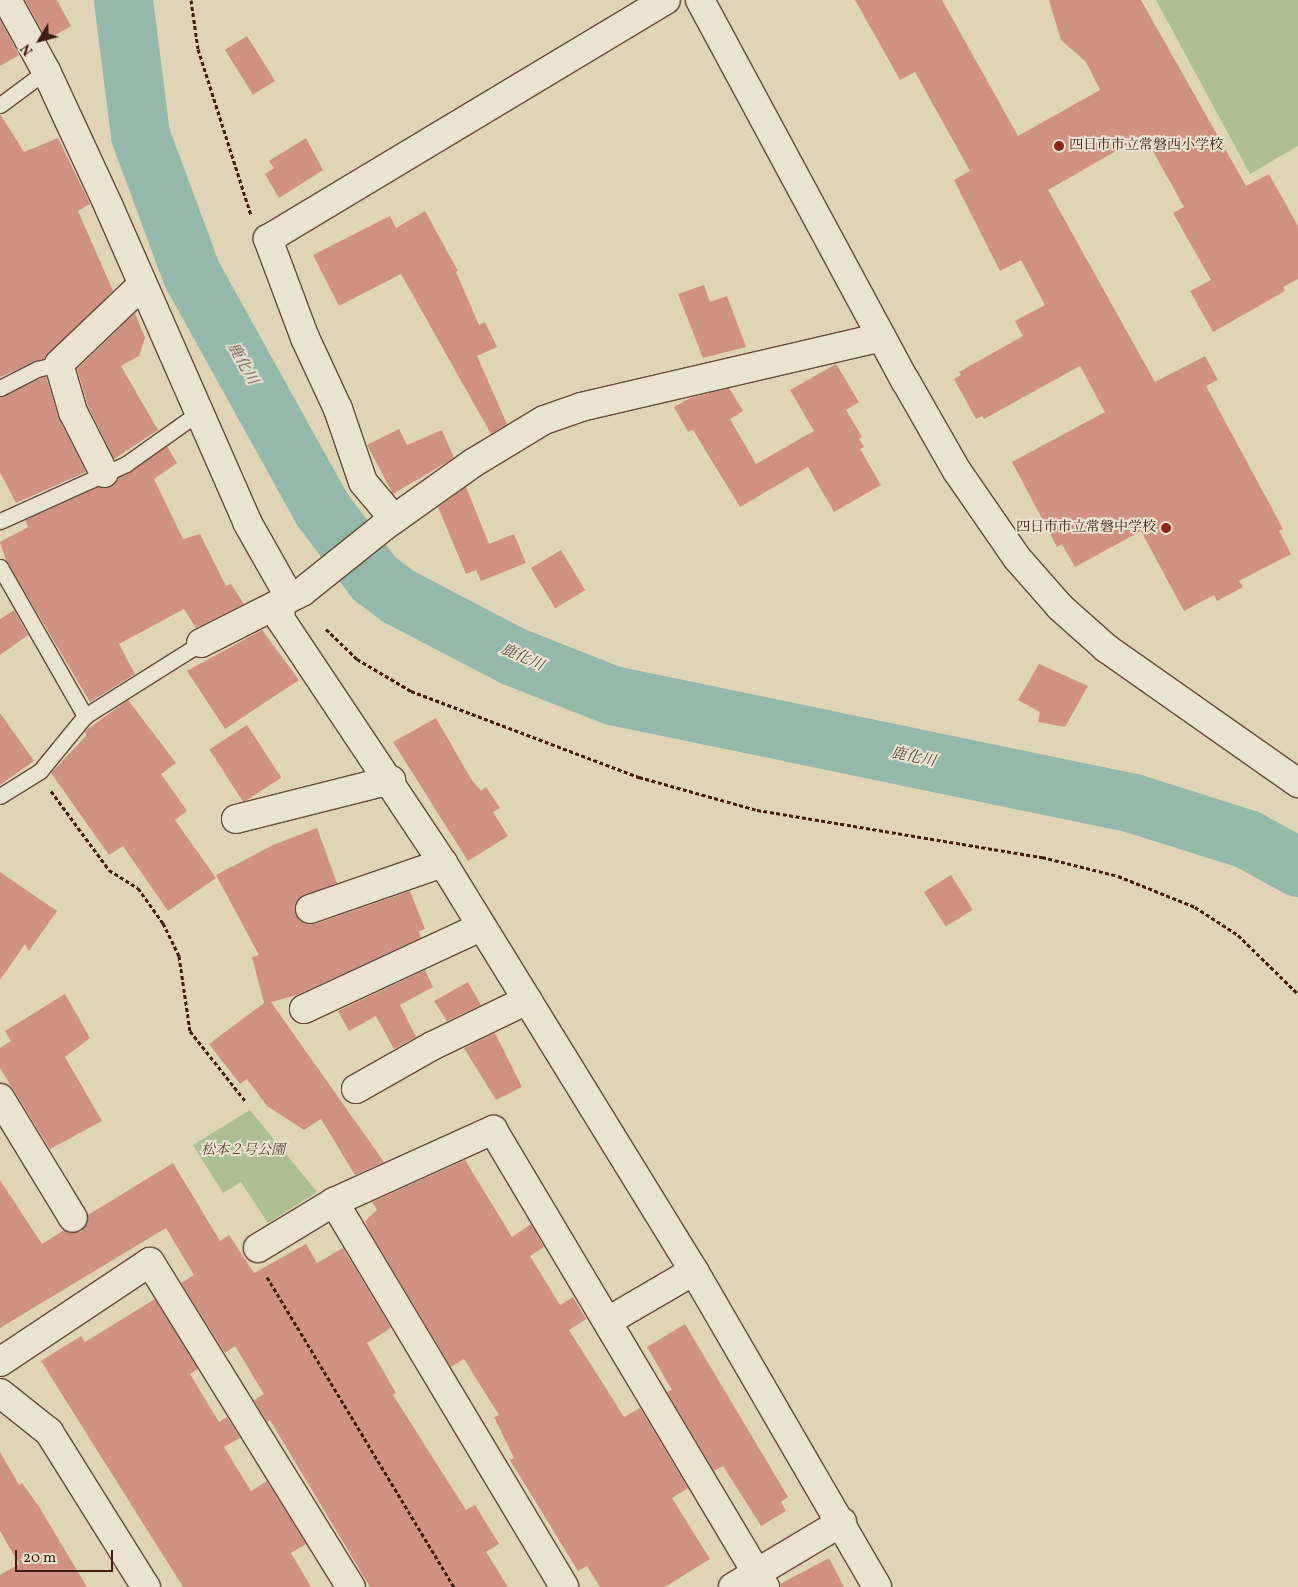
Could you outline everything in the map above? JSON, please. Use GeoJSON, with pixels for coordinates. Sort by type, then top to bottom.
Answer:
{"type":"FeatureCollection","features":[{"type":"Feature","properties":{"kind":"street"},"geometry":{"type":"LineString","coordinates":[[7,0],[46,71],[247,522],[291,598]]}},
{"type":"Feature","properties":{"kind":"street"},"geometry":{"type":"LineString","coordinates":[[388,523],[363,482],[338,409],[305,338],[268,239],[666,0]]}},
{"type":"Feature","properties":{"kind":"street"},"geometry":{"type":"LineString","coordinates":[[700,0],[881,337],[957,471],[1017,558],[1060,607],[1106,648],[1298,783]]}},
{"type":"Feature","properties":{"kind":"street"},"geometry":{"type":"LineString","coordinates":[[104,473],[73,412],[59,364],[142,285]]}},
{"type":"Feature","properties":{"kind":"street"},"geometry":{"type":"LineString","coordinates":[[201,643],[291,598],[388,523],[544,420],[581,407],[881,337]]}},
{"type":"Feature","properties":{"kind":"street"},"geometry":{"type":"LineString","coordinates":[[291,598],[281,620],[391,780],[443,863],[694,1271],[842,1522],[877,1587]]}},
{"type":"Feature","properties":{"kind":"street"},"geometry":{"type":"LineString","coordinates":[[236,819],[391,780]]}},
{"type":"Feature","properties":{"kind":"street"},"geometry":{"type":"LineString","coordinates":[[310,909],[443,863]]}},
{"type":"Feature","properties":{"kind":"street"},"geometry":{"type":"LineString","coordinates":[[304,1009],[481,927]]}},
{"type":"Feature","properties":{"kind":"street"},"geometry":{"type":"LineString","coordinates":[[356,1089],[432,1046],[527,1000]]}},
{"type":"Feature","properties":{"kind":"street"},"geometry":{"type":"LineString","coordinates":[[0,1098],[73,1218]]}},
{"type":"Feature","properties":{"kind":"street"},"geometry":{"type":"LineString","coordinates":[[258,1248],[334,1202],[493,1130],[761,1580]]}},
{"type":"Feature","properties":{"kind":"street"},"geometry":{"type":"LineString","coordinates":[[334,1202],[564,1587]]}},
{"type":"Feature","properties":{"kind":"street"},"geometry":{"type":"LineString","coordinates":[[0,1362],[150,1262],[351,1587]]}},
{"type":"Feature","properties":{"kind":"street"},"geometry":{"type":"LineString","coordinates":[[608,1321],[694,1271]]}},
{"type":"Feature","properties":{"kind":"street"},"geometry":{"type":"LineString","coordinates":[[0,1393],[50,1432],[146,1587]]}},
{"type":"Feature","properties":{"kind":"street"},"geometry":{"type":"LineString","coordinates":[[733,1587],[761,1580],[842,1522]]}},
{"type":"Feature","properties":{"kind":"lane"},"geometry":{"type":"LineString","coordinates":[[0,105],[46,71]]}},
{"type":"Feature","properties":{"kind":"lane"},"geometry":{"type":"LineString","coordinates":[[0,388],[37,369],[59,364]]}},
{"type":"Feature","properties":{"kind":"lane"},"geometry":{"type":"LineString","coordinates":[[0,521],[126,464],[198,413]]}},
{"type":"Feature","properties":{"kind":"lane"},"geometry":{"type":"LineString","coordinates":[[0,567],[86,716]]}},
{"type":"Feature","properties":{"kind":"lane"},"geometry":{"type":"LineString","coordinates":[[0,796],[38,773],[86,716],[142,677],[201,643]]}},
{"type":"Feature","properties":{"kind":"path"},"geometry":{"type":"LineString","coordinates":[[191,0],[198,49],[240,188],[249,212],[268,239]]}},
{"type":"Feature","properties":{"kind":"path"},"geometry":{"type":"LineString","coordinates":[[291,598],[357,659],[412,691],[593,762],[757,810],[1042,857],[1118,876],[1195,907],[1238,934],[1298,994]]}},
{"type":"Feature","properties":{"kind":"path"},"geometry":{"type":"LineString","coordinates":[[38,773],[110,870],[138,888],[163,923],[179,956],[190,1031],[246,1102]]}},
{"type":"Feature","properties":{"kind":"path"},"geometry":{"type":"LineString","coordinates":[[258,1248],[251,1252],[454,1587]]}},
{"type":"Feature","properties":{"kind":"green space"},"geometry":{"type":"Polygon","coordinates":[[[1156,0],[1298,0],[1298,146],[1250,174],[1156,0]]]}},
{"type":"Feature","properties":{"kind":"green space","name":"松本２号公園"},"geometry":{"type":"Polygon","coordinates":[[[250,1110],[317,1192],[268,1223],[241,1182],[223,1193],[193,1145],[250,1110]]]}},
{"type":"Feature","properties":{"kind":"building"},"geometry":{"type":"Polygon","coordinates":[[[25,0],[57,0],[71,26],[47,40],[25,0]]]}},
{"type":"Feature","properties":{"kind":"building"},"geometry":{"type":"Polygon","coordinates":[[[855,0],[942,0],[1018,136],[1100,90],[1086,62],[1061,40],[1049,0],[1141,0],[1246,186],[1269,174],[1298,226],[1298,279],[1283,287],[1285,291],[1213,332],[1190,291],[1211,280],[1173,213],[1184,207],[1144,135],[1048,190],[1155,382],[1205,356],[1218,380],[1206,386],[1283,529],[1279,531],[1291,554],[1239,581],[1243,587],[1217,601],[1214,595],[1184,611],[1141,531],[1075,567],[1062,544],[1057,547],[1012,462],[1105,412],[1080,366],[984,419],[982,416],[976,419],[954,379],[961,375],[959,372],[1023,336],[1015,321],[1045,305],[1021,260],[1000,271],[954,180],[970,171],[915,72],[900,80],[855,0]]]}},
{"type":"Feature","properties":{"kind":"building"},"geometry":{"type":"Polygon","coordinates":[[[0,20],[19,55],[0,66],[0,20]]]}},
{"type":"Feature","properties":{"kind":"building"},"geometry":{"type":"Polygon","coordinates":[[[247,36],[275,81],[253,95],[225,50],[247,36]]]}},
{"type":"Feature","properties":{"kind":"building"},"geometry":{"type":"Polygon","coordinates":[[[0,114],[24,152],[58,138],[90,204],[78,211],[113,291],[45,358],[0,377],[0,114]]]}},
{"type":"Feature","properties":{"kind":"building"},"geometry":{"type":"Polygon","coordinates":[[[306,138],[323,170],[279,198],[265,174],[274,168],[269,161],[306,138]]]}},
{"type":"Feature","properties":{"kind":"building"},"geometry":{"type":"Polygon","coordinates":[[[425,211],[458,271],[456,272],[479,325],[485,322],[497,347],[477,356],[507,424],[491,434],[401,274],[339,306],[313,255],[390,216],[396,228],[425,211]]]}},
{"type":"Feature","properties":{"kind":"building"},"geometry":{"type":"Polygon","coordinates":[[[704,285],[710,302],[727,296],[746,347],[703,358],[678,294],[704,285]]]}},
{"type":"Feature","properties":{"kind":"building"},"geometry":{"type":"Polygon","coordinates":[[[135,313],[145,338],[139,356],[121,366],[158,430],[114,459],[88,406],[77,369],[135,313]]]}},
{"type":"Feature","properties":{"kind":"building"},"geometry":{"type":"Polygon","coordinates":[[[836,364],[859,402],[846,410],[862,437],[859,439],[864,447],[860,449],[881,485],[834,512],[808,467],[740,507],[693,430],[688,432],[674,407],[690,398],[729,388],[743,411],[730,419],[756,464],[814,431],[790,390],[836,364]]]}},
{"type":"Feature","properties":{"kind":"building"},"geometry":{"type":"Polygon","coordinates":[[[46,376],[59,419],[86,472],[16,503],[0,472],[0,397],[46,376]]]}},
{"type":"Feature","properties":{"kind":"building"},"geometry":{"type":"Polygon","coordinates":[[[399,429],[407,445],[442,430],[454,458],[393,494],[367,445],[399,429]]]}},
{"type":"Feature","properties":{"kind":"building"},"geometry":{"type":"Polygon","coordinates":[[[167,446],[177,463],[154,479],[183,539],[200,534],[226,586],[231,584],[244,604],[196,628],[184,609],[119,644],[135,674],[90,702],[6,560],[0,542],[28,527],[25,520],[98,487],[111,487],[118,478],[167,446]]]}},
{"type":"Feature","properties":{"kind":"building"},"geometry":{"type":"Polygon","coordinates":[[[466,487],[489,544],[514,534],[526,563],[481,581],[476,570],[466,574],[438,507],[466,487]]]}},
{"type":"Feature","properties":{"kind":"building"},"geometry":{"type":"Polygon","coordinates":[[[561,550],[585,590],[555,608],[531,568],[561,550]]]}},
{"type":"Feature","properties":{"kind":"building"},"geometry":{"type":"Polygon","coordinates":[[[14,610],[28,635],[0,655],[0,619],[14,610]]]}},
{"type":"Feature","properties":{"kind":"building"},"geometry":{"type":"Polygon","coordinates":[[[262,630],[299,680],[225,729],[187,671],[262,630]]]}},
{"type":"Feature","properties":{"kind":"building"},"geometry":{"type":"Polygon","coordinates":[[[1039,664],[1088,686],[1065,727],[1038,722],[1040,712],[1018,700],[1039,664]]]}},
{"type":"Feature","properties":{"kind":"building"},"geometry":{"type":"Polygon","coordinates":[[[128,700],[176,763],[161,774],[187,811],[175,820],[216,878],[168,911],[123,846],[109,855],[51,773],[86,736],[85,731],[128,700]]]}},
{"type":"Feature","properties":{"kind":"building"},"geometry":{"type":"Polygon","coordinates":[[[0,713],[34,761],[0,785],[0,713]]]}},
{"type":"Feature","properties":{"kind":"building"},"geometry":{"type":"Polygon","coordinates":[[[436,718],[471,779],[481,791],[486,787],[500,808],[493,812],[508,836],[468,861],[393,742],[436,718]]]}},
{"type":"Feature","properties":{"kind":"building"},"geometry":{"type":"Polygon","coordinates":[[[247,725],[281,778],[244,802],[209,750],[247,725]]]}},
{"type":"Feature","properties":{"kind":"building"},"geometry":{"type":"Polygon","coordinates":[[[317,828],[337,883],[299,898],[295,907],[299,920],[315,924],[410,891],[425,929],[419,931],[421,938],[297,995],[271,1002],[384,1162],[355,1175],[321,1119],[304,1130],[267,1106],[247,1079],[240,1084],[209,1044],[264,1003],[252,957],[259,955],[216,875],[273,845],[317,828]]]}},
{"type":"Feature","properties":{"kind":"building"},"geometry":{"type":"Polygon","coordinates":[[[0,872],[57,911],[29,951],[25,944],[0,980],[0,872]]]}},
{"type":"Feature","properties":{"kind":"building"},"geometry":{"type":"Polygon","coordinates":[[[951,875],[973,910],[946,927],[924,892],[951,875]]]}},
{"type":"Feature","properties":{"kind":"building"},"geometry":{"type":"Polygon","coordinates":[[[425,970],[433,987],[400,1005],[416,1037],[394,1049],[376,1016],[349,1031],[338,1011],[425,970]]]}},
{"type":"Feature","properties":{"kind":"building"},"geometry":{"type":"Polygon","coordinates":[[[468,982],[481,1005],[447,1021],[434,1001],[468,982]]]}},
{"type":"Feature","properties":{"kind":"building"},"geometry":{"type":"Polygon","coordinates":[[[65,994],[90,1038],[65,1057],[102,1121],[50,1149],[0,1068],[0,1048],[11,1041],[5,1031],[65,994]]]}},
{"type":"Feature","properties":{"kind":"building"},"geometry":{"type":"Polygon","coordinates":[[[495,1033],[522,1087],[496,1100],[464,1048],[495,1033]]]}},
{"type":"Feature","properties":{"kind":"building"},"geometry":{"type":"Polygon","coordinates":[[[465,1160],[512,1237],[531,1224],[544,1247],[530,1256],[560,1305],[573,1297],[586,1319],[569,1330],[624,1417],[640,1408],[688,1488],[672,1498],[710,1559],[665,1587],[600,1587],[587,1566],[578,1571],[510,1460],[514,1458],[494,1417],[499,1415],[464,1359],[451,1367],[370,1232],[365,1221],[377,1210],[372,1202],[465,1160]]]}},
{"type":"Feature","properties":{"kind":"building"},"geometry":{"type":"Polygon","coordinates":[[[173,1163],[220,1241],[229,1235],[254,1273],[306,1244],[317,1263],[343,1248],[391,1328],[367,1343],[396,1393],[393,1395],[466,1510],[475,1505],[499,1544],[486,1552],[508,1587],[370,1587],[270,1420],[267,1422],[254,1400],[264,1394],[235,1346],[225,1353],[181,1283],[194,1275],[166,1228],[0,1328],[0,1180],[42,1244],[64,1230],[81,1232],[88,1215],[173,1163]]]}},
{"type":"Feature","properties":{"kind":"building"},"geometry":{"type":"Polygon","coordinates":[[[155,1299],[198,1369],[190,1374],[219,1422],[227,1417],[240,1438],[224,1447],[251,1491],[267,1481],[306,1544],[291,1553],[311,1587],[183,1587],[41,1361],[81,1336],[85,1342],[155,1299]]]}},
{"type":"Feature","properties":{"kind":"building"},"geometry":{"type":"Polygon","coordinates":[[[685,1324],[788,1497],[781,1502],[786,1511],[761,1526],[723,1466],[714,1471],[667,1392],[672,1390],[647,1347],[685,1324]]]}},
{"type":"Feature","properties":{"kind":"building"},"geometry":{"type":"Polygon","coordinates":[[[0,1452],[19,1485],[22,1483],[38,1505],[87,1587],[0,1587],[0,1575],[19,1564],[0,1531],[0,1452]]]}},
{"type":"Feature","properties":{"kind":"building"},"geometry":{"type":"Polygon","coordinates":[[[829,1558],[844,1587],[781,1587],[780,1584],[829,1558]]]}},
{"type":"Feature","properties":{"kind":"waterway","name":"鹿化川"},"geometry":{"type":"LineString","coordinates":[[123,0],[140,135],[191,273],[321,508],[374,578],[398,596],[513,656],[612,695],[1133,803],[1247,839],[1298,867]]}},
{"type":"Feature","properties":{"kind":"place","name":"四日市市立常磐西小学校"},"geometry":{"type":"Point","coordinates":[1059,146]}},
{"type":"Feature","properties":{"kind":"place","name":"四日市市立常磐中学校"},"geometry":{"type":"Point","coordinates":[1166,528]}}]}
